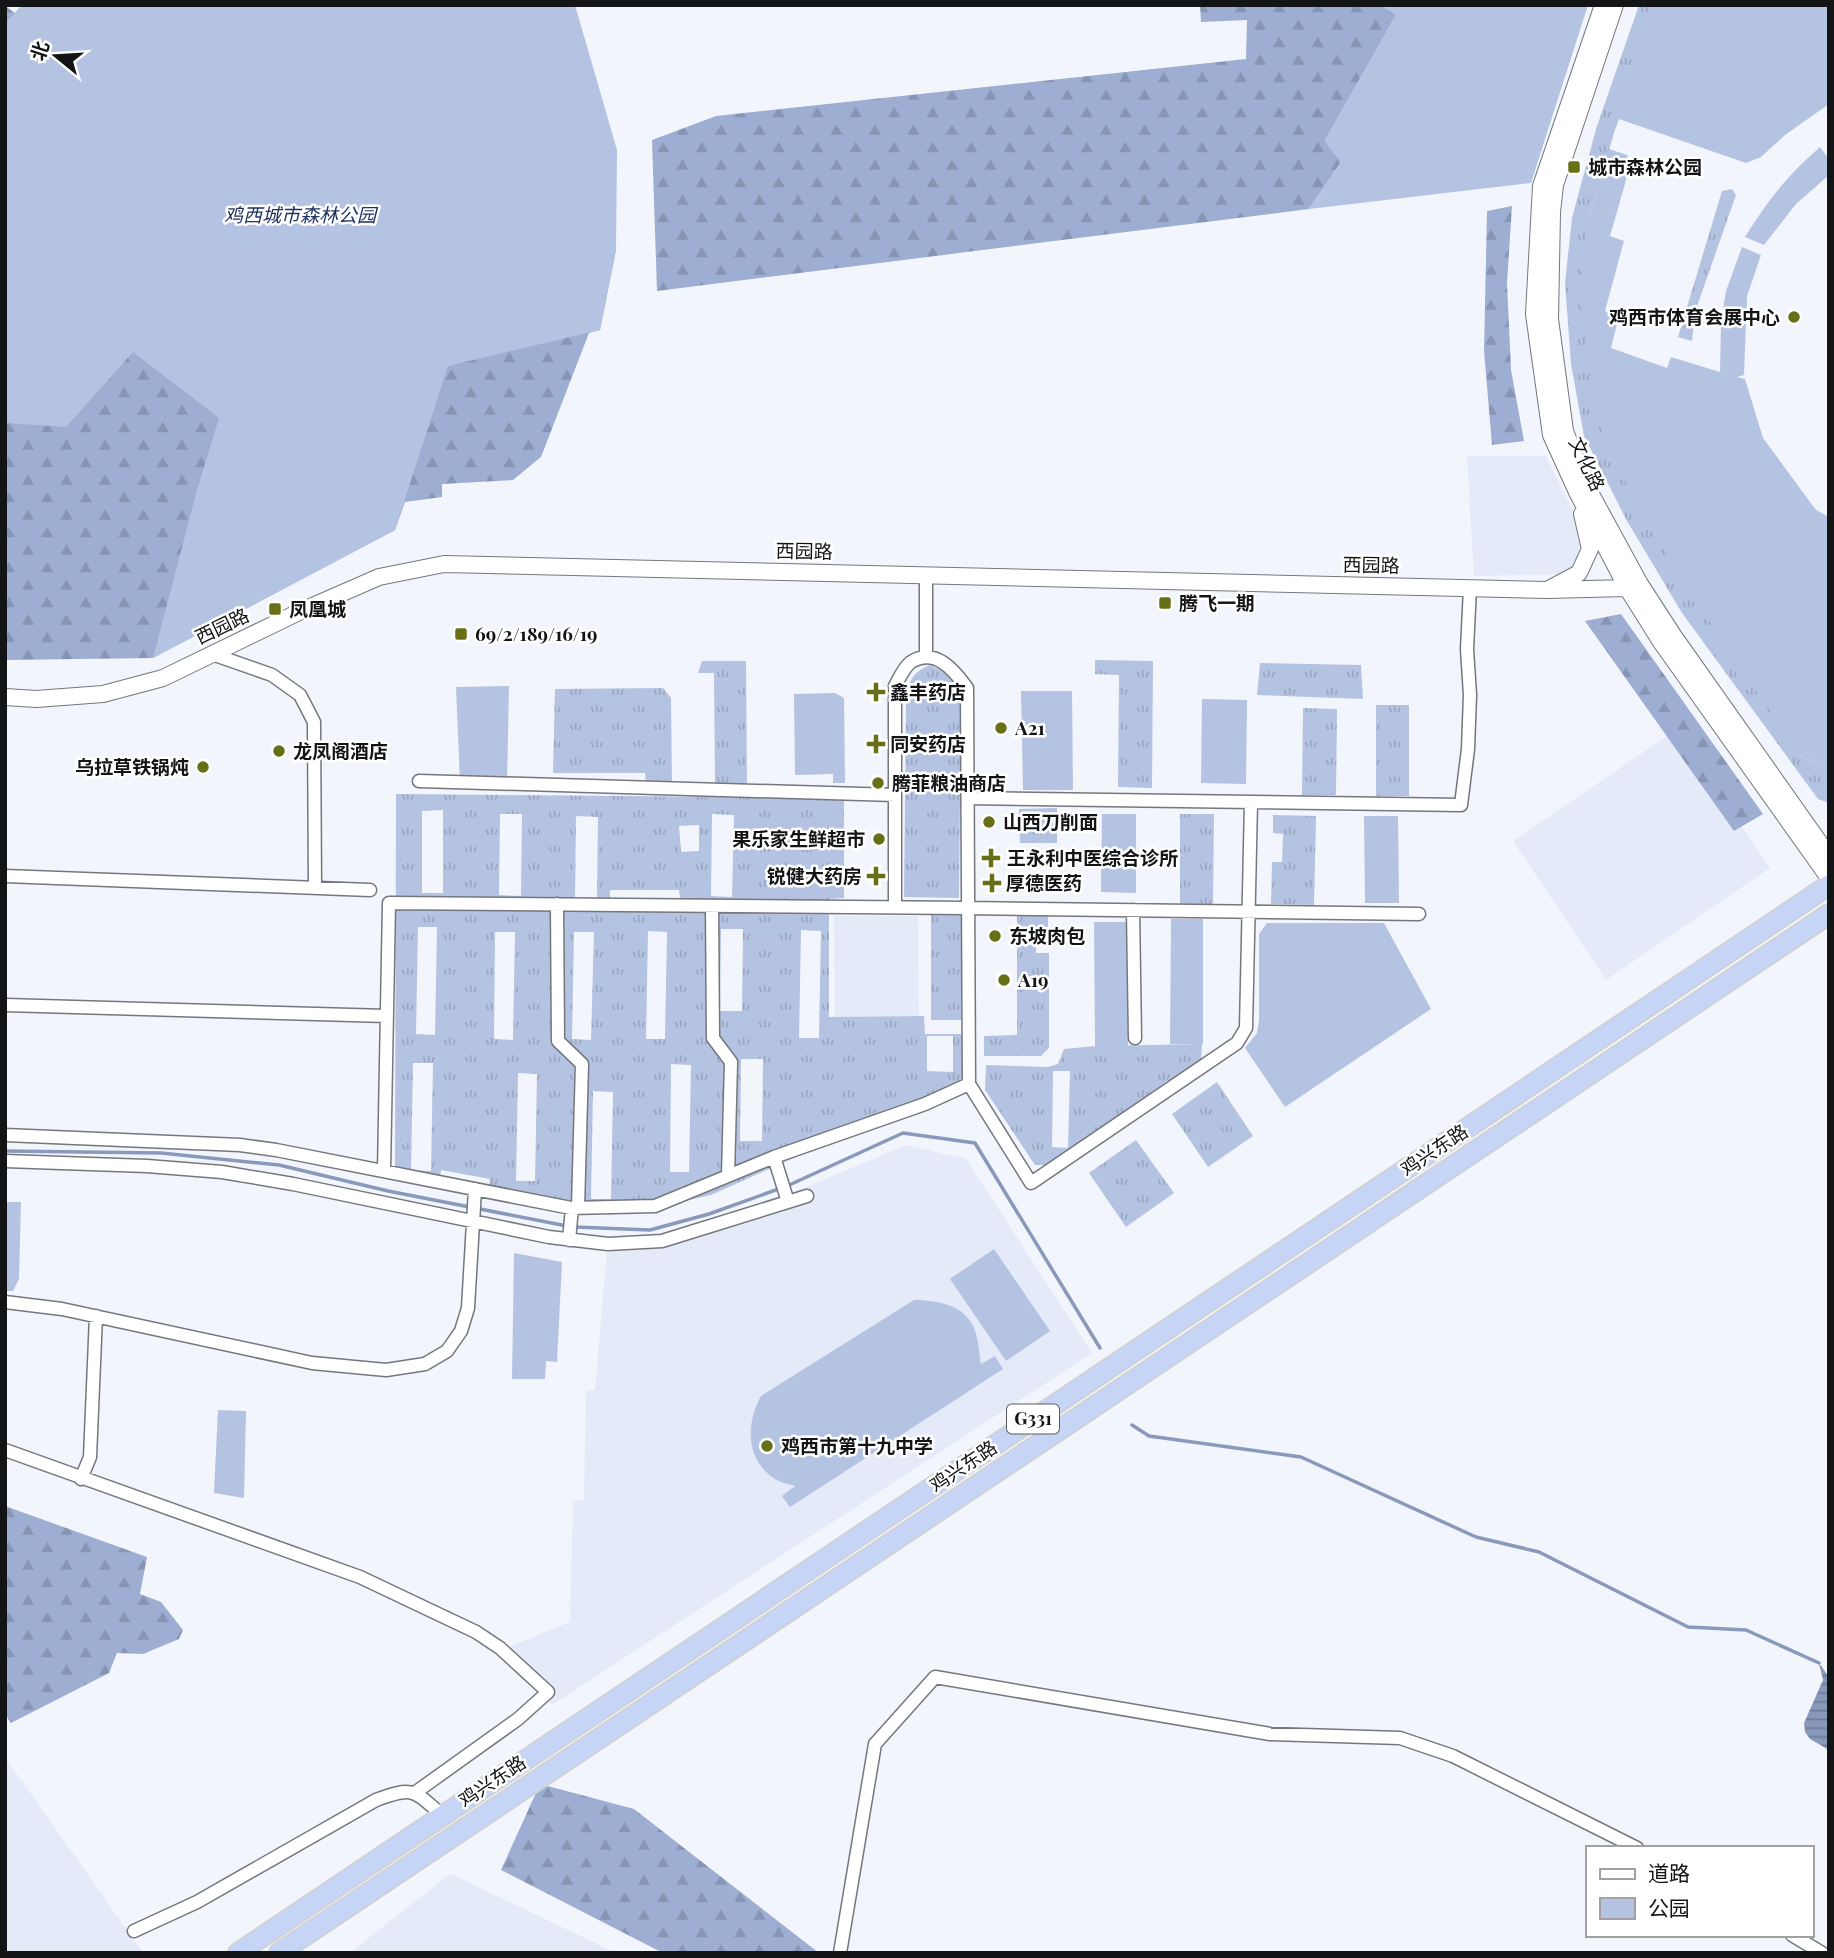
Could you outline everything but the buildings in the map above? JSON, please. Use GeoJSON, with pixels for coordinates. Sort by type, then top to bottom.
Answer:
{"type":"FeatureCollection","features":[{"type":"Feature","properties":{"kind":"highway","name":"鸡兴东路"},"geometry":{"type":"LineString","coordinates":[[237,1953],[1829,885]]}},
{"type":"Feature","properties":{"kind":"highway","name":"鸡兴东路"},"geometry":{"type":"LineString","coordinates":[[279,1953],[1829,914]]}},
{"type":"Feature","properties":{"kind":"main road","name":"文化路"},"geometry":{"type":"LineString","coordinates":[[1603,5],[1541,186],[1534,314],[1551,435],[1627,588],[1661,642],[1829,878]]}},
{"type":"Feature","properties":{"kind":"main road","name":"文化路"},"geometry":{"type":"LineString","coordinates":[[1615,5],[1555,185],[1550,319],[1565,431],[1586,485],[1640,584],[1829,856]]}},
{"type":"Feature","properties":{"kind":"main road"},"geometry":{"type":"LineString","coordinates":[[1547,590],[1579,573],[1590,549],[1577,492]]}},
{"type":"Feature","properties":{"kind":"main road","name":"西园路"},"geometry":{"type":"LineString","coordinates":[[5,697],[36,699],[103,694],[163,678],[299,612],[379,577],[444,564],[1547,590],[1627,588]]}},
{"type":"Feature","properties":{"kind":"street"},"geometry":{"type":"LineString","coordinates":[[926,575],[926,657]]}},
{"type":"Feature","properties":{"kind":"street"},"geometry":{"type":"LineString","coordinates":[[968,798],[1461,805],[1470,709],[1467,648],[1470,588]]}},
{"type":"Feature","properties":{"kind":"street"},"geometry":{"type":"LineString","coordinates":[[212,654],[272,676],[291,688],[300,695],[314,722],[315,888]]}},
{"type":"Feature","properties":{"kind":"street"},"geometry":{"type":"LineString","coordinates":[[895,907],[895,686],[909,663],[926,657],[937,659],[952,668],[967,688],[969,1084],[1031,1184],[1237,1043],[1246,1028],[1251,802]]}},
{"type":"Feature","properties":{"kind":"street"},"geometry":{"type":"LineString","coordinates":[[419,781],[895,796]]}},
{"type":"Feature","properties":{"kind":"street"},"geometry":{"type":"LineString","coordinates":[[5,876],[370,890]]}},
{"type":"Feature","properties":{"kind":"street"},"geometry":{"type":"LineString","coordinates":[[383,1171],[389,903],[1419,914]]}},
{"type":"Feature","properties":{"kind":"street"},"geometry":{"type":"LineString","coordinates":[[557,904],[558,1041],[582,1064],[575,1208],[569,1240]]}},
{"type":"Feature","properties":{"kind":"street"},"geometry":{"type":"LineString","coordinates":[[712,906],[713,1038],[731,1062],[728,1176]]}},
{"type":"Feature","properties":{"kind":"street"},"geometry":{"type":"LineString","coordinates":[[1133,910],[1135,1038]]}},
{"type":"Feature","properties":{"kind":"street"},"geometry":{"type":"LineString","coordinates":[[5,1005],[387,1016]]}},
{"type":"Feature","properties":{"kind":"street"},"geometry":{"type":"LineString","coordinates":[[5,1135],[240,1145],[575,1208],[655,1206],[774,1157],[925,1104],[969,1084]]}},
{"type":"Feature","properties":{"kind":"street"},"geometry":{"type":"LineString","coordinates":[[774,1157],[788,1202]]}},
{"type":"Feature","properties":{"kind":"street"},"geometry":{"type":"LineString","coordinates":[[5,1161],[148,1166],[222,1172],[569,1240],[608,1244],[663,1241],[807,1196]]}},
{"type":"Feature","properties":{"kind":"street"},"geometry":{"type":"LineString","coordinates":[[5,1302],[34,1304],[96,1316],[312,1363],[386,1370],[425,1364],[447,1351],[461,1331],[468,1308],[475,1189]]}},
{"type":"Feature","properties":{"kind":"street"},"geometry":{"type":"LineString","coordinates":[[82,1479],[90,1457],[96,1316]]}},
{"type":"Feature","properties":{"kind":"street"},"geometry":{"type":"LineString","coordinates":[[5,1450],[360,1577],[476,1632],[500,1648],[548,1692],[518,1719],[416,1793]]}},
{"type":"Feature","properties":{"kind":"street"},"geometry":{"type":"LineString","coordinates":[[840,1953],[874,1744],[935,1677],[1270,1734],[1400,1738],[1453,1756],[1633,1846]]}},
{"type":"Feature","properties":{"kind":"street"},"geometry":{"type":"LineString","coordinates":[[134,1931],[197,1902],[376,1800],[400,1791],[416,1793],[442,1815]]}},
{"type":"Feature","properties":{"kind":"street"},"geometry":{"type":"LineString","coordinates":[[1795,1937],[1822,1953]]}},
{"type":"Feature","properties":{"kind":"shaded area"},"geometry":{"type":"Polygon","coordinates":[[[1467,456],[1546,456],[1580,525],[1585,546],[1569,574],[1474,576],[1467,456]]]}},
{"type":"Feature","properties":{"kind":"shaded area"},"geometry":{"type":"Polygon","coordinates":[[[1676,730],[1770,868],[1606,980],[1513,841],[1676,730]]]}},
{"type":"Feature","properties":{"kind":"shaded area"},"geometry":{"type":"Polygon","coordinates":[[[834,916],[918,916],[919,1016],[835,1017],[834,916]]]}},
{"type":"Feature","properties":{"kind":"shaded area","name":"鸡西市第十九中学"},"geometry":{"type":"Polygon","coordinates":[[[906,1145],[966,1159],[1092,1353],[552,1705],[506,1648],[570,1622],[573,1501],[584,1500],[586,1391],[595,1390],[607,1252],[662,1248],[906,1145]]]}},
{"type":"Feature","properties":{"kind":"shaded area"},"geometry":{"type":"Polygon","coordinates":[[[1819,1663],[1829,1677],[1829,1750],[1810,1739],[1805,1732],[1804,1723],[1823,1680],[1819,1663]]]}},
{"type":"Feature","properties":{"kind":"shaded area"},"geometry":{"type":"Polygon","coordinates":[[[5,1757],[143,1953],[5,1953],[5,1757]]]}},
{"type":"Feature","properties":{"kind":"shaded area"},"geometry":{"type":"Polygon","coordinates":[[[450,1874],[616,1953],[354,1953],[357,1947],[450,1874]]]}},
{"type":"Feature","properties":{"kind":"green space","name":"鸡西城市森林公园"},"geometry":{"type":"Polygon","coordinates":[[[22,5],[616,250],[600,330],[589,333],[541,457],[513,480],[442,484],[442,497],[405,502],[395,530],[153,658],[5,660],[5,6],[15,13],[22,5]]]}},
{"type":"Feature","properties":{"kind":"green space","name":"鸡西城市森林公园"},"geometry":{"type":"Polygon","coordinates":[[[22,5],[575,5],[617,150],[616,250],[600,330],[448,366],[395,530],[153,658],[197,490],[219,418],[133,352],[66,427],[5,423],[5,24],[22,5]]]}},
{"type":"Feature","properties":{"kind":"green space"},"geometry":{"type":"Polygon","coordinates":[[[1200,5],[1381,5],[1396,15],[1325,141],[1341,162],[1309,209],[657,291],[652,140],[716,116],[1246,59],[1247,20],[1201,22],[1200,5]]]}},
{"type":"Feature","properties":{"kind":"green space"},"geometry":{"type":"Polygon","coordinates":[[[1381,5],[1588,5],[1531,183],[1309,209],[1341,162],[1324,141],[1396,15],[1381,5]]]}},
{"type":"Feature","properties":{"kind":"green space"},"geometry":{"type":"Polygon","coordinates":[[[1639,5],[1659,5],[1614,133],[1589,218],[1587,356],[1800,756],[1829,769],[1829,803],[1818,799],[1682,613],[1627,521],[1584,436],[1571,364],[1565,283],[1572,218],[1596,129],[1639,5]]]}},
{"type":"Feature","properties":{"kind":"green space"},"geometry":{"type":"Polygon","coordinates":[[[1652,5],[1829,5],[1829,104],[1785,135],[1761,157],[1746,163],[1616,118],[1616,106],[1652,5]]]}},
{"type":"Feature","properties":{"kind":"green space"},"geometry":{"type":"Polygon","coordinates":[[[1820,147],[1829,159],[1829,175],[1796,204],[1764,245],[1745,237],[1779,189],[1820,147]]]}},
{"type":"Feature","properties":{"kind":"green space"},"geometry":{"type":"Polygon","coordinates":[[[1609,149],[1627,155],[1631,163],[1610,236],[1624,241],[1605,311],[1619,316],[1611,348],[1667,368],[1671,357],[1720,372],[1721,322],[1726,291],[1742,247],[1761,255],[1747,296],[1744,375],[1737,377],[1745,379],[1763,438],[1816,510],[1829,517],[1829,769],[1800,756],[1696,601],[1638,507],[1601,430],[1587,356],[1581,280],[1589,218],[1609,149]]]}},
{"type":"Feature","properties":{"kind":"green space"},"geometry":{"type":"Polygon","coordinates":[[[1732,189],[1736,195],[1695,312],[1692,341],[1678,337],[1722,191],[1732,189]]]}},
{"type":"Feature","properties":{"kind":"green space"},"geometry":{"type":"Polygon","coordinates":[[[1512,206],[1507,283],[1511,370],[1524,441],[1492,445],[1484,351],[1487,211],[1512,206]]]}},
{"type":"Feature","properties":{"kind":"green space"},"geometry":{"type":"Polygon","coordinates":[[[1621,614],[1763,814],[1734,831],[1585,621],[1621,614]]]}},
{"type":"Feature","properties":{"kind":"green space"},"geometry":{"type":"Polygon","coordinates":[[[1095,660],[1153,661],[1152,788],[1118,787],[1119,675],[1095,674],[1095,660]]]}},
{"type":"Feature","properties":{"kind":"green space"},"geometry":{"type":"Polygon","coordinates":[[[702,661],[746,661],[747,784],[715,785],[714,673],[698,673],[702,661]]]}},
{"type":"Feature","properties":{"kind":"green space"},"geometry":{"type":"Polygon","coordinates":[[[1260,663],[1361,665],[1363,699],[1257,695],[1260,663]]]}},
{"type":"Feature","properties":{"kind":"green space"},"geometry":{"type":"Polygon","coordinates":[[[930,665],[950,677],[961,698],[959,898],[904,897],[906,697],[913,677],[930,665]]]}},
{"type":"Feature","properties":{"kind":"green space"},"geometry":{"type":"Polygon","coordinates":[[[509,686],[507,783],[460,782],[456,687],[509,686]]]}},
{"type":"Feature","properties":{"kind":"green space"},"geometry":{"type":"Polygon","coordinates":[[[663,688],[671,698],[672,783],[646,783],[645,773],[553,773],[555,689],[663,688]]]}},
{"type":"Feature","properties":{"kind":"green space"},"geometry":{"type":"Polygon","coordinates":[[[1021,691],[1072,691],[1073,790],[1023,790],[1021,691]]]}},
{"type":"Feature","properties":{"kind":"green space"},"geometry":{"type":"Polygon","coordinates":[[[835,693],[844,698],[845,783],[833,783],[833,774],[795,775],[794,694],[835,693]]]}},
{"type":"Feature","properties":{"kind":"green space"},"geometry":{"type":"Polygon","coordinates":[[[1202,699],[1247,700],[1246,784],[1201,783],[1202,699]]]}},
{"type":"Feature","properties":{"kind":"green space"},"geometry":{"type":"Polygon","coordinates":[[[1376,705],[1409,705],[1409,796],[1376,796],[1376,705]]]}},
{"type":"Feature","properties":{"kind":"green space"},"geometry":{"type":"Polygon","coordinates":[[[1303,708],[1337,709],[1336,795],[1302,795],[1303,708]]]}},
{"type":"Feature","properties":{"kind":"green space"},"geometry":{"type":"Polygon","coordinates":[[[396,794],[844,798],[844,898],[829,899],[829,1017],[924,1016],[925,1034],[965,1034],[966,1081],[711,1195],[680,1202],[571,1203],[489,1188],[490,1179],[441,1170],[440,1179],[395,1169],[396,794]],[[443,810],[422,811],[422,893],[443,893],[443,810]],[[500,814],[499,895],[521,896],[522,814],[500,814]],[[712,814],[711,896],[732,897],[734,815],[712,814]],[[576,816],[575,898],[597,899],[598,817],[576,816]],[[699,825],[679,826],[681,852],[699,851],[699,825]],[[610,890],[610,904],[681,905],[679,890],[610,890]],[[418,927],[416,1034],[435,1035],[437,927],[418,927]],[[721,929],[720,1011],[742,1011],[743,929],[721,929]],[[801,930],[799,1038],[819,1038],[821,931],[801,930]],[[648,931],[646,1039],[665,1039],[667,932],[648,931]],[[495,932],[494,1039],[513,1040],[515,932],[495,932]],[[574,932],[572,1039],[591,1040],[594,932],[574,932]],[[927,1036],[927,1071],[953,1072],[953,1036],[927,1036]],[[741,1059],[740,1141],[762,1141],[763,1059],[741,1059]],[[413,1063],[411,1170],[431,1171],[433,1063],[413,1063]],[[671,1064],[670,1172],[689,1172],[691,1065],[671,1064]],[[518,1073],[516,1181],[535,1181],[537,1074],[518,1073]],[[593,1091],[591,1199],[611,1199],[613,1092],[593,1091]]]}},
{"type":"Feature","properties":{"kind":"green space"},"geometry":{"type":"Polygon","coordinates":[[[1057,808],[1057,843],[1020,843],[1019,809],[1057,808]]]}},
{"type":"Feature","properties":{"kind":"green space"},"geometry":{"type":"Polygon","coordinates":[[[1102,814],[1136,814],[1136,893],[1101,892],[1102,814]]]}},
{"type":"Feature","properties":{"kind":"green space"},"geometry":{"type":"Polygon","coordinates":[[[1180,814],[1214,814],[1213,905],[1180,904],[1180,814]]]}},
{"type":"Feature","properties":{"kind":"green space"},"geometry":{"type":"Polygon","coordinates":[[[1273,815],[1316,816],[1314,905],[1271,904],[1272,862],[1282,862],[1283,834],[1273,833],[1273,815]]]}},
{"type":"Feature","properties":{"kind":"green space"},"geometry":{"type":"Polygon","coordinates":[[[1364,816],[1398,816],[1399,903],[1365,903],[1364,816]]]}},
{"type":"Feature","properties":{"kind":"green space"},"geometry":{"type":"Polygon","coordinates":[[[961,914],[961,1020],[931,1020],[931,915],[961,914]]]}},
{"type":"Feature","properties":{"kind":"green space"},"geometry":{"type":"Polygon","coordinates":[[[1017,915],[1048,915],[1048,932],[1036,933],[1036,953],[1049,953],[1049,1048],[1041,1056],[984,1056],[984,1036],[1017,1035],[1017,915]]]}},
{"type":"Feature","properties":{"kind":"green space"},"geometry":{"type":"Polygon","coordinates":[[[1171,919],[1203,919],[1203,1044],[1170,1044],[1171,919]]]}},
{"type":"Feature","properties":{"kind":"green space"},"geometry":{"type":"Polygon","coordinates":[[[1094,922],[1127,922],[1128,1046],[1095,1046],[1094,922]]]}},
{"type":"Feature","properties":{"kind":"green space"},"geometry":{"type":"Polygon","coordinates":[[[1267,923],[1384,923],[1431,1009],[1285,1107],[1245,1048],[1257,1033],[1259,934],[1267,923]]]}},
{"type":"Feature","properties":{"kind":"green space"},"geometry":{"type":"Polygon","coordinates":[[[1202,1044],[1201,1062],[1170,1084],[1167,1081],[1052,1165],[1035,1165],[985,1090],[986,1065],[1048,1067],[1058,1064],[1064,1049],[1202,1044]],[[1053,1071],[1052,1147],[1068,1148],[1070,1071],[1053,1071]]]}},
{"type":"Feature","properties":{"kind":"green space"},"geometry":{"type":"Polygon","coordinates":[[[1217,1082],[1253,1136],[1208,1167],[1172,1114],[1217,1082]]]}},
{"type":"Feature","properties":{"kind":"green space"},"geometry":{"type":"Polygon","coordinates":[[[1136,1140],[1174,1193],[1126,1227],[1089,1173],[1136,1140]]]}},
{"type":"Feature","properties":{"kind":"green space"},"geometry":{"type":"Polygon","coordinates":[[[5,1202],[21,1202],[19,1279],[13,1291],[5,1291],[5,1202]]]}},
{"type":"Feature","properties":{"kind":"green space"},"geometry":{"type":"Polygon","coordinates":[[[994,1249],[1050,1331],[1006,1361],[950,1279],[994,1249]]]}},
{"type":"Feature","properties":{"kind":"green space"},"geometry":{"type":"Polygon","coordinates":[[[514,1253],[562,1262],[557,1362],[546,1361],[545,1379],[512,1379],[514,1253]]]}},
{"type":"Feature","properties":{"kind":"green space"},"geometry":{"type":"Polygon","coordinates":[[[914,1300],[941,1303],[965,1315],[976,1335],[981,1364],[995,1356],[1003,1369],[790,1507],[782,1496],[795,1486],[777,1480],[765,1471],[753,1452],[751,1429],[761,1396],[914,1300]]]}},
{"type":"Feature","properties":{"kind":"green space"},"geometry":{"type":"Polygon","coordinates":[[[218,1410],[246,1411],[244,1498],[214,1493],[218,1410]]]}},
{"type":"Feature","properties":{"kind":"green space"},"geometry":{"type":"Polygon","coordinates":[[[5,1506],[147,1557],[140,1594],[161,1602],[183,1630],[179,1639],[143,1654],[117,1653],[109,1673],[11,1723],[5,1714],[5,1506]]]}},
{"type":"Feature","properties":{"kind":"green space"},"geometry":{"type":"Polygon","coordinates":[[[540,1784],[634,1809],[819,1953],[663,1953],[501,1870],[540,1784]]]}},
{"type":"Feature","properties":{"kind":"waterway"},"geometry":{"type":"LineString","coordinates":[[575,1227],[650,1230],[709,1214],[787,1186],[903,1133],[975,1143],[1100,1348]]}},
{"type":"Feature","properties":{"kind":"waterway"},"geometry":{"type":"LineString","coordinates":[[5,1151],[161,1153],[279,1165],[388,1191],[567,1226]]}},
{"type":"Feature","properties":{"kind":"waterway"},"geometry":{"type":"LineString","coordinates":[[1132,1425],[1149,1436],[1301,1457],[1476,1537],[1539,1552],[1688,1627],[1746,1630],[1819,1663]]}},
{"type":"Feature","properties":{"kind":"place","name":"城市森林公园"},"geometry":{"type":"Point","coordinates":[1574,167]}},
{"type":"Feature","properties":{"kind":"place","name":"鸡西市体育会展中心"},"geometry":{"type":"Point","coordinates":[1794,317]}},
{"type":"Feature","properties":{"kind":"place","name":"腾飞一期"},"geometry":{"type":"Point","coordinates":[1165,603]}},
{"type":"Feature","properties":{"kind":"place","name":"凤凰城"},"geometry":{"type":"Point","coordinates":[275,609]}},
{"type":"Feature","properties":{"kind":"place","name":"69/2/189/16/19"},"geometry":{"type":"Point","coordinates":[461,634]}},
{"type":"Feature","properties":{"kind":"place","name":"鑫丰药店"},"geometry":{"type":"Point","coordinates":[876,692]}},
{"type":"Feature","properties":{"kind":"place","name":"A21"},"geometry":{"type":"Point","coordinates":[1001,728]}},
{"type":"Feature","properties":{"kind":"place","name":"同安药店"},"geometry":{"type":"Point","coordinates":[876,744]}},
{"type":"Feature","properties":{"kind":"place","name":"龙凤阁酒店"},"geometry":{"type":"Point","coordinates":[279,751]}},
{"type":"Feature","properties":{"kind":"place","name":"乌拉草铁锅炖"},"geometry":{"type":"Point","coordinates":[203,767]}},
{"type":"Feature","properties":{"kind":"place","name":"腾菲粮油商店"},"geometry":{"type":"Point","coordinates":[878,783]}},
{"type":"Feature","properties":{"kind":"place","name":"山西刀削面"},"geometry":{"type":"Point","coordinates":[989,822]}},
{"type":"Feature","properties":{"kind":"place","name":"果乐家生鲜超市"},"geometry":{"type":"Point","coordinates":[879,839]}},
{"type":"Feature","properties":{"kind":"place","name":"王永利中医综合诊所"},"geometry":{"type":"Point","coordinates":[991,858]}},
{"type":"Feature","properties":{"kind":"place","name":"锐健大药房"},"geometry":{"type":"Point","coordinates":[876,876]}},
{"type":"Feature","properties":{"kind":"place","name":"厚德医药"},"geometry":{"type":"Point","coordinates":[992,883]}},
{"type":"Feature","properties":{"kind":"place","name":"东坡肉包"},"geometry":{"type":"Point","coordinates":[995,936]}},
{"type":"Feature","properties":{"kind":"place","name":"A19"},"geometry":{"type":"Point","coordinates":[1004,980]}},
{"type":"Feature","properties":{"kind":"place","name":"鸡西市第十九中学"},"geometry":{"type":"Point","coordinates":[767,1446]}}]}
